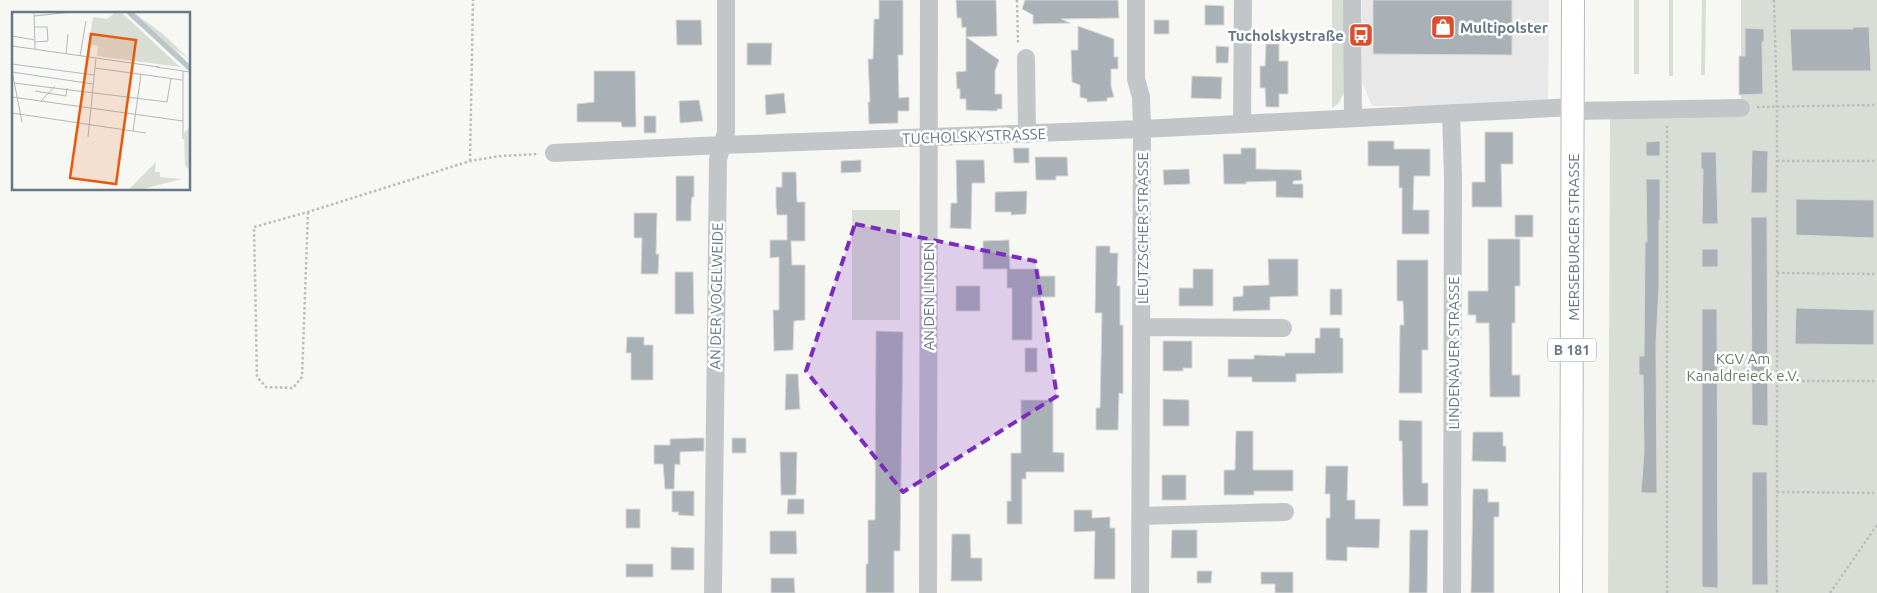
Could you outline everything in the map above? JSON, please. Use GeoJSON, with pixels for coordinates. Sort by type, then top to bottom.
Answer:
{"type":"FeatureCollection","features":[{"type":"Feature","properties":{"kind":"main road","name":"MERSEBURGER STRASSE"},"geometry":{"type":"LineString","coordinates":[[1572,593],[1573,0]]}},
{"type":"Feature","properties":{"kind":"street","name":"AN DER VOGELWEIDE"},"geometry":{"type":"LineString","coordinates":[[713,593],[718,159],[726,132],[726,0]]}},
{"type":"Feature","properties":{"kind":"street","name":"AN DEN LINDEN"},"geometry":{"type":"LineString","coordinates":[[928,593],[930,0]]}},
{"type":"Feature","properties":{"kind":"street","name":"LEUTZSCHER STRASSE"},"geometry":{"type":"LineString","coordinates":[[1136,0],[1136,79],[1141,97],[1142,129],[1140,593]]}},
{"type":"Feature","properties":{"kind":"street"},"geometry":{"type":"LineString","coordinates":[[1242,124],[1243,0]]}},
{"type":"Feature","properties":{"kind":"street"},"geometry":{"type":"LineString","coordinates":[[1352,0],[1353,117]]}},
{"type":"Feature","properties":{"kind":"street"},"geometry":{"type":"LineString","coordinates":[[1026,58],[1027,134]]}},
{"type":"Feature","properties":{"kind":"street","name":"TUCHOLSKYSTRASSE"},"geometry":{"type":"LineString","coordinates":[[554,153],[1142,129],[1451,113],[1573,109],[1741,108]]}},
{"type":"Feature","properties":{"kind":"street","name":"LINDENAUER STRASSE"},"geometry":{"type":"LineString","coordinates":[[1451,113],[1453,177],[1452,593]]}},
{"type":"Feature","properties":{"kind":"street"},"geometry":{"type":"LineString","coordinates":[[1142,327],[1283,328]]}},
{"type":"Feature","properties":{"kind":"street"},"geometry":{"type":"LineString","coordinates":[[1141,516],[1285,512]]}},
{"type":"Feature","properties":{"kind":"path"},"geometry":{"type":"LineString","coordinates":[[470,161],[473,0]]}},
{"type":"Feature","properties":{"kind":"path"},"geometry":{"type":"LineString","coordinates":[[1017,0],[1018,47],[1026,58]]}},
{"type":"Feature","properties":{"kind":"path"},"geometry":{"type":"LineString","coordinates":[[1774,0],[1777,161],[1777,593]]}},
{"type":"Feature","properties":{"kind":"path"},"geometry":{"type":"LineString","coordinates":[[1741,108],[1877,105]]}},
{"type":"Feature","properties":{"kind":"path"},"geometry":{"type":"LineString","coordinates":[[1667,593],[1668,109]]}},
{"type":"Feature","properties":{"kind":"path"},"geometry":{"type":"LineString","coordinates":[[308,212],[302,378],[294,388],[266,386],[256,377],[254,227],[470,161],[500,156],[554,153]]}},
{"type":"Feature","properties":{"kind":"path"},"geometry":{"type":"LineString","coordinates":[[1777,161],[1877,161]]}},
{"type":"Feature","properties":{"kind":"path"},"geometry":{"type":"LineString","coordinates":[[1777,273],[1877,274]]}},
{"type":"Feature","properties":{"kind":"path"},"geometry":{"type":"LineString","coordinates":[[1777,381],[1877,381]]}},
{"type":"Feature","properties":{"kind":"path"},"geometry":{"type":"LineString","coordinates":[[1777,492],[1877,493]]}},
{"type":"Feature","properties":{"kind":"path"},"geometry":{"type":"LineString","coordinates":[[1830,593],[1877,525]]}},
{"type":"Feature","properties":{"kind":"highlighted area"},"geometry":{"type":"Polygon","coordinates":[[[855,224],[1035,261],[1057,396],[903,492],[806,371],[855,224]]]}},
{"type":"Feature","properties":{"kind":"shaded area"},"geometry":{"type":"Polygon","coordinates":[[[1362,0],[1549,0],[1548,99],[1446,106],[1372,106],[1362,82],[1362,0]]]}},
{"type":"Feature","properties":{"kind":"green space"},"geometry":{"type":"Polygon","coordinates":[[[1332,0],[1344,0],[1344,93],[1338,104],[1332,108],[1332,0]]]}},
{"type":"Feature","properties":{"kind":"green space"},"geometry":{"type":"Polygon","coordinates":[[[1634,0],[1639,0],[1639,74],[1634,74],[1634,0]]]}},
{"type":"Feature","properties":{"kind":"green space"},"geometry":{"type":"Polygon","coordinates":[[[1669,0],[1673,0],[1673,76],[1669,76],[1669,0]]]}},
{"type":"Feature","properties":{"kind":"green space"},"geometry":{"type":"Polygon","coordinates":[[[1702,0],[1706,0],[1705,75],[1701,75],[1702,0]]]}},
{"type":"Feature","properties":{"kind":"green space","name":"KGV Am Kanaldreieck e.V."},"geometry":{"type":"Polygon","coordinates":[[[1741,0],[1877,0],[1877,593],[1608,593],[1610,118],[1741,108],[1741,0]]]}},
{"type":"Feature","properties":{"kind":"green space"},"geometry":{"type":"Polygon","coordinates":[[[852,210],[900,210],[900,320],[852,320],[852,210]]]}},
{"type":"Feature","properties":{"kind":"building"},"geometry":{"type":"Polygon","coordinates":[[[879,0],[903,0],[903,55],[898,55],[899,98],[909,97],[909,111],[898,111],[898,123],[869,124],[868,59],[873,59],[874,19],[879,19],[879,0]]]}},
{"type":"Feature","properties":{"kind":"building"},"geometry":{"type":"Polygon","coordinates":[[[956,0],[996,0],[997,36],[966,37],[966,27],[962,28],[961,18],[957,18],[956,0]]]}},
{"type":"Feature","properties":{"kind":"building"},"geometry":{"type":"Polygon","coordinates":[[[1025,0],[1118,0],[1119,18],[1061,19],[1070,23],[1033,24],[1033,15],[1022,9],[1025,0]]]}},
{"type":"Feature","properties":{"kind":"building","name":"Multipolster"},"geometry":{"type":"Polygon","coordinates":[[[1373,0],[1512,0],[1512,55],[1373,54],[1373,0]]]}},
{"type":"Feature","properties":{"kind":"building"},"geometry":{"type":"Polygon","coordinates":[[[1205,5],[1224,6],[1224,25],[1205,25],[1205,5]]]}},
{"type":"Feature","properties":{"kind":"building"},"geometry":{"type":"Polygon","coordinates":[[[676,20],[701,20],[702,45],[677,45],[676,20]]]}},
{"type":"Feature","properties":{"kind":"building"},"geometry":{"type":"Polygon","coordinates":[[[1154,20],[1169,20],[1169,34],[1154,34],[1154,20]]]}},
{"type":"Feature","properties":{"kind":"building"},"geometry":{"type":"Polygon","coordinates":[[[1078,26],[1114,39],[1114,57],[1118,57],[1118,69],[1111,69],[1111,86],[1114,97],[1107,98],[1107,101],[1087,102],[1087,99],[1080,97],[1080,85],[1072,82],[1071,50],[1078,50],[1078,26]]]}},
{"type":"Feature","properties":{"kind":"building"},"geometry":{"type":"Polygon","coordinates":[[[1853,27],[1869,27],[1871,71],[1792,71],[1790,29],[1853,29],[1853,27]]]}},
{"type":"Feature","properties":{"kind":"building"},"geometry":{"type":"Polygon","coordinates":[[[1745,28],[1764,29],[1764,42],[1762,42],[1763,94],[1739,95],[1739,56],[1745,56],[1745,28]]]}},
{"type":"Feature","properties":{"kind":"building"},"geometry":{"type":"Polygon","coordinates":[[[966,37],[999,60],[995,71],[995,94],[1002,94],[1002,109],[997,109],[997,111],[966,110],[966,99],[960,99],[960,89],[957,89],[956,72],[966,71],[966,37]]]}},
{"type":"Feature","properties":{"kind":"building"},"geometry":{"type":"Polygon","coordinates":[[[747,43],[772,43],[771,65],[747,65],[747,43]]]}},
{"type":"Feature","properties":{"kind":"building"},"geometry":{"type":"Polygon","coordinates":[[[1266,44],[1279,44],[1279,61],[1288,61],[1288,94],[1279,94],[1279,107],[1266,107],[1265,88],[1260,88],[1260,66],[1265,66],[1266,44]]]}},
{"type":"Feature","properties":{"kind":"building"},"geometry":{"type":"Polygon","coordinates":[[[1216,46],[1229,47],[1228,63],[1216,63],[1216,46]]]}},
{"type":"Feature","properties":{"kind":"building"},"geometry":{"type":"Polygon","coordinates":[[[594,71],[635,71],[636,127],[622,127],[621,122],[577,122],[577,104],[594,102],[594,71]]]}},
{"type":"Feature","properties":{"kind":"building"},"geometry":{"type":"Polygon","coordinates":[[[1192,76],[1222,77],[1221,99],[1191,98],[1192,76]]]}},
{"type":"Feature","properties":{"kind":"building"},"geometry":{"type":"Polygon","coordinates":[[[784,93],[786,113],[766,115],[765,95],[784,93]]]}},
{"type":"Feature","properties":{"kind":"building"},"geometry":{"type":"Polygon","coordinates":[[[699,100],[703,121],[680,123],[679,101],[699,100]]]}},
{"type":"Feature","properties":{"kind":"building"},"geometry":{"type":"Polygon","coordinates":[[[644,116],[656,116],[656,133],[644,133],[644,116]]]}},
{"type":"Feature","properties":{"kind":"building"},"geometry":{"type":"Polygon","coordinates":[[[1485,132],[1513,132],[1513,164],[1501,164],[1502,207],[1472,207],[1472,182],[1485,182],[1485,132]]]}},
{"type":"Feature","properties":{"kind":"building"},"geometry":{"type":"Polygon","coordinates":[[[1368,141],[1394,141],[1394,149],[1430,149],[1430,176],[1414,176],[1413,210],[1429,210],[1429,234],[1402,234],[1402,188],[1399,188],[1399,166],[1368,166],[1368,141]]]}},
{"type":"Feature","properties":{"kind":"building"},"geometry":{"type":"Polygon","coordinates":[[[1660,141],[1660,156],[1646,156],[1646,142],[1660,141]]]}},
{"type":"Feature","properties":{"kind":"building"},"geometry":{"type":"Polygon","coordinates":[[[1013,148],[1029,148],[1029,163],[1014,163],[1013,148]]]}},
{"type":"Feature","properties":{"kind":"building"},"geometry":{"type":"Polygon","coordinates":[[[1241,148],[1256,148],[1256,169],[1301,170],[1302,180],[1293,181],[1293,184],[1303,184],[1303,198],[1276,197],[1276,181],[1224,184],[1223,154],[1241,154],[1241,148]]]}},
{"type":"Feature","properties":{"kind":"building"},"geometry":{"type":"Polygon","coordinates":[[[1752,150],[1768,151],[1767,193],[1751,193],[1752,150]]]}},
{"type":"Feature","properties":{"kind":"building"},"geometry":{"type":"Polygon","coordinates":[[[1701,152],[1716,152],[1718,224],[1702,224],[1703,169],[1701,169],[1701,152]]]}},
{"type":"Feature","properties":{"kind":"building"},"geometry":{"type":"Polygon","coordinates":[[[1035,157],[1067,157],[1068,176],[1056,176],[1056,180],[1036,180],[1035,157]]]}},
{"type":"Feature","properties":{"kind":"building"},"geometry":{"type":"Polygon","coordinates":[[[861,160],[861,172],[841,173],[841,161],[861,160]]]}},
{"type":"Feature","properties":{"kind":"building"},"geometry":{"type":"Polygon","coordinates":[[[956,160],[984,160],[985,183],[972,183],[971,229],[950,228],[951,203],[957,203],[956,160]]]}},
{"type":"Feature","properties":{"kind":"building"},"geometry":{"type":"Polygon","coordinates":[[[1189,169],[1190,184],[1164,185],[1163,170],[1189,169]]]}},
{"type":"Feature","properties":{"kind":"building"},"geometry":{"type":"Polygon","coordinates":[[[782,172],[796,172],[797,202],[805,202],[805,241],[791,241],[792,265],[805,265],[805,320],[794,321],[793,350],[774,351],[773,310],[779,310],[779,257],[770,258],[770,240],[787,240],[787,215],[777,215],[776,206],[776,187],[782,187],[782,172]]]}},
{"type":"Feature","properties":{"kind":"building"},"geometry":{"type":"Polygon","coordinates":[[[676,176],[694,176],[691,221],[676,221],[676,176]]]}},
{"type":"Feature","properties":{"kind":"building"},"geometry":{"type":"Polygon","coordinates":[[[1646,179],[1660,179],[1659,285],[1656,344],[1657,493],[1641,493],[1644,452],[1643,375],[1639,375],[1639,356],[1644,356],[1645,242],[1647,242],[1646,179]]]}},
{"type":"Feature","properties":{"kind":"building"},"geometry":{"type":"Polygon","coordinates":[[[1027,191],[1026,214],[1011,215],[1011,212],[995,212],[995,192],[1027,191]]]}},
{"type":"Feature","properties":{"kind":"building"},"geometry":{"type":"Polygon","coordinates":[[[1796,199],[1874,200],[1874,238],[1796,235],[1796,199]]]}},
{"type":"Feature","properties":{"kind":"building"},"geometry":{"type":"Polygon","coordinates":[[[634,213],[657,213],[656,254],[659,254],[658,274],[641,274],[642,238],[634,238],[634,213]]]}},
{"type":"Feature","properties":{"kind":"building"},"geometry":{"type":"Polygon","coordinates":[[[1515,215],[1533,215],[1533,237],[1515,237],[1515,215]]]}},
{"type":"Feature","properties":{"kind":"building"},"geometry":{"type":"Polygon","coordinates":[[[1751,217],[1767,217],[1768,426],[1752,425],[1751,217]]]}},
{"type":"Feature","properties":{"kind":"building"},"geometry":{"type":"Polygon","coordinates":[[[1488,239],[1520,239],[1520,286],[1515,286],[1515,323],[1512,323],[1512,375],[1520,375],[1520,397],[1490,397],[1489,323],[1476,323],[1476,315],[1468,315],[1468,291],[1488,291],[1488,239]]]}},
{"type":"Feature","properties":{"kind":"building"},"geometry":{"type":"Polygon","coordinates":[[[1009,240],[1010,269],[1036,269],[1036,276],[1055,276],[1055,297],[1032,297],[1032,340],[1012,340],[1012,288],[1007,288],[1007,269],[983,269],[983,241],[1009,240]]]}},
{"type":"Feature","properties":{"kind":"building"},"geometry":{"type":"Polygon","coordinates":[[[1096,246],[1110,246],[1110,253],[1118,253],[1117,286],[1120,286],[1120,325],[1123,325],[1123,394],[1119,393],[1118,430],[1096,430],[1096,408],[1100,408],[1102,313],[1095,313],[1096,246]]]}},
{"type":"Feature","properties":{"kind":"building"},"geometry":{"type":"Polygon","coordinates":[[[1702,249],[1718,249],[1718,267],[1702,267],[1702,249]]]}},
{"type":"Feature","properties":{"kind":"building"},"geometry":{"type":"Polygon","coordinates":[[[1268,259],[1298,259],[1298,296],[1270,297],[1270,310],[1233,311],[1233,297],[1243,296],[1243,286],[1269,285],[1268,259]]]}},
{"type":"Feature","properties":{"kind":"building"},"geometry":{"type":"Polygon","coordinates":[[[1397,260],[1428,260],[1428,350],[1422,350],[1422,393],[1399,393],[1400,325],[1404,325],[1403,301],[1397,301],[1397,260]]]}},
{"type":"Feature","properties":{"kind":"building"},"geometry":{"type":"Polygon","coordinates":[[[1193,269],[1213,269],[1213,306],[1179,306],[1179,288],[1193,288],[1193,269]]]}},
{"type":"Feature","properties":{"kind":"building"},"geometry":{"type":"Polygon","coordinates":[[[675,272],[693,272],[694,314],[675,314],[675,272]]]}},
{"type":"Feature","properties":{"kind":"building"},"geometry":{"type":"Polygon","coordinates":[[[956,286],[980,286],[980,311],[956,311],[956,286]]]}},
{"type":"Feature","properties":{"kind":"building"},"geometry":{"type":"Polygon","coordinates":[[[1330,289],[1342,289],[1342,315],[1330,315],[1330,289]]]}},
{"type":"Feature","properties":{"kind":"building"},"geometry":{"type":"Polygon","coordinates":[[[1796,308],[1874,310],[1874,345],[1795,344],[1796,308]]]}},
{"type":"Feature","properties":{"kind":"building"},"geometry":{"type":"Polygon","coordinates":[[[1702,309],[1717,309],[1718,588],[1702,587],[1702,309]]]}},
{"type":"Feature","properties":{"kind":"building"},"geometry":{"type":"Polygon","coordinates":[[[1320,328],[1340,328],[1340,338],[1343,338],[1343,373],[1296,374],[1296,382],[1252,382],[1252,377],[1228,377],[1228,359],[1254,359],[1254,355],[1285,356],[1285,353],[1315,353],[1315,338],[1320,338],[1320,328]]]}},
{"type":"Feature","properties":{"kind":"building"},"geometry":{"type":"Polygon","coordinates":[[[876,331],[903,332],[900,551],[894,551],[894,593],[866,593],[868,520],[875,520],[876,331]]]}},
{"type":"Feature","properties":{"kind":"building"},"geometry":{"type":"Polygon","coordinates":[[[627,337],[644,337],[644,345],[653,345],[653,380],[631,380],[631,353],[626,353],[627,337]]]}},
{"type":"Feature","properties":{"kind":"building"},"geometry":{"type":"Polygon","coordinates":[[[1163,341],[1192,341],[1192,368],[1183,368],[1183,371],[1163,371],[1163,341]]]}},
{"type":"Feature","properties":{"kind":"building"},"geometry":{"type":"Polygon","coordinates":[[[1025,348],[1037,348],[1037,372],[1025,372],[1025,348]]]}},
{"type":"Feature","properties":{"kind":"building"},"geometry":{"type":"Polygon","coordinates":[[[786,374],[798,374],[800,409],[785,410],[786,374]]]}},
{"type":"Feature","properties":{"kind":"building"},"geometry":{"type":"Polygon","coordinates":[[[1163,399],[1189,400],[1189,426],[1163,426],[1163,399]]]}},
{"type":"Feature","properties":{"kind":"building"},"geometry":{"type":"Polygon","coordinates":[[[1021,400],[1053,400],[1053,452],[1064,453],[1064,472],[1026,472],[1026,479],[1022,479],[1022,524],[1007,524],[1007,501],[1011,501],[1011,453],[1021,453],[1021,400]]]}},
{"type":"Feature","properties":{"kind":"building"},"geometry":{"type":"Polygon","coordinates":[[[1399,420],[1422,421],[1422,483],[1428,483],[1428,506],[1403,506],[1402,441],[1399,441],[1399,420]]]}},
{"type":"Feature","properties":{"kind":"building"},"geometry":{"type":"Polygon","coordinates":[[[1236,431],[1253,431],[1253,470],[1293,470],[1293,491],[1254,491],[1254,495],[1224,495],[1224,470],[1235,470],[1236,431]]]}},
{"type":"Feature","properties":{"kind":"building"},"geometry":{"type":"Polygon","coordinates":[[[1473,432],[1503,432],[1503,446],[1506,446],[1506,462],[1472,461],[1473,432]]]}},
{"type":"Feature","properties":{"kind":"building"},"geometry":{"type":"Polygon","coordinates":[[[704,438],[704,451],[680,452],[680,465],[675,464],[674,489],[665,489],[663,464],[654,464],[654,445],[670,445],[670,439],[704,438]]]}},
{"type":"Feature","properties":{"kind":"building"},"geometry":{"type":"Polygon","coordinates":[[[732,438],[746,438],[746,453],[732,453],[732,438]]]}},
{"type":"Feature","properties":{"kind":"building"},"geometry":{"type":"Polygon","coordinates":[[[780,452],[797,452],[796,495],[781,495],[780,452]]]}},
{"type":"Feature","properties":{"kind":"building"},"geometry":{"type":"Polygon","coordinates":[[[1326,466],[1348,466],[1347,500],[1355,500],[1355,519],[1380,519],[1379,548],[1347,547],[1347,561],[1326,560],[1326,518],[1330,518],[1330,494],[1325,494],[1326,466]]]}},
{"type":"Feature","properties":{"kind":"building"},"geometry":{"type":"Polygon","coordinates":[[[1752,472],[1767,472],[1768,585],[1752,585],[1752,472]]]}},
{"type":"Feature","properties":{"kind":"building"},"geometry":{"type":"Polygon","coordinates":[[[1162,475],[1186,475],[1186,500],[1162,500],[1162,475]]]}},
{"type":"Feature","properties":{"kind":"building"},"geometry":{"type":"Polygon","coordinates":[[[1473,489],[1488,489],[1488,502],[1499,502],[1499,517],[1494,517],[1494,593],[1471,593],[1473,489]]]}},
{"type":"Feature","properties":{"kind":"building"},"geometry":{"type":"Polygon","coordinates":[[[672,491],[694,491],[694,516],[678,515],[679,512],[672,512],[672,491]]]}},
{"type":"Feature","properties":{"kind":"building"},"geometry":{"type":"Polygon","coordinates":[[[788,499],[804,499],[804,514],[787,514],[788,499]]]}},
{"type":"Feature","properties":{"kind":"building"},"geometry":{"type":"Polygon","coordinates":[[[626,509],[640,509],[640,528],[626,528],[626,509]]]}},
{"type":"Feature","properties":{"kind":"building"},"geometry":{"type":"Polygon","coordinates":[[[1074,510],[1092,510],[1092,518],[1110,517],[1110,528],[1115,528],[1115,579],[1094,579],[1095,531],[1074,532],[1074,510]]]}},
{"type":"Feature","properties":{"kind":"building"},"geometry":{"type":"Polygon","coordinates":[[[1172,530],[1197,530],[1197,558],[1171,558],[1172,530]]]}},
{"type":"Feature","properties":{"kind":"building"},"geometry":{"type":"Polygon","coordinates":[[[1410,530],[1428,530],[1427,593],[1409,593],[1410,530]]]}},
{"type":"Feature","properties":{"kind":"building"},"geometry":{"type":"Polygon","coordinates":[[[770,531],[796,531],[797,554],[770,554],[770,531]]]}},
{"type":"Feature","properties":{"kind":"building"},"geometry":{"type":"Polygon","coordinates":[[[952,534],[970,534],[971,558],[982,558],[982,581],[951,581],[952,534]]]}},
{"type":"Feature","properties":{"kind":"building"},"geometry":{"type":"Polygon","coordinates":[[[671,547],[694,548],[694,570],[671,570],[671,547]]]}},
{"type":"Feature","properties":{"kind":"building"},"geometry":{"type":"Polygon","coordinates":[[[626,564],[653,564],[653,577],[626,577],[626,564]]]}},
{"type":"Feature","properties":{"kind":"building"},"geometry":{"type":"Polygon","coordinates":[[[1197,571],[1212,571],[1211,583],[1197,583],[1197,571]]]}},
{"type":"Feature","properties":{"kind":"building"},"geometry":{"type":"Polygon","coordinates":[[[1261,572],[1293,572],[1293,593],[1275,593],[1275,584],[1261,584],[1261,572]]]}},
{"type":"Feature","properties":{"kind":"building"},"geometry":{"type":"Polygon","coordinates":[[[771,578],[794,578],[795,593],[771,593],[771,578]]]}},
{"type":"Feature","properties":{"kind":"place","name":"Multipolster"},"geometry":{"type":"Point","coordinates":[1443,27]}},
{"type":"Feature","properties":{"kind":"place","name":"Tucholskystraße"},"geometry":{"type":"Point","coordinates":[1361,35]}}]}
